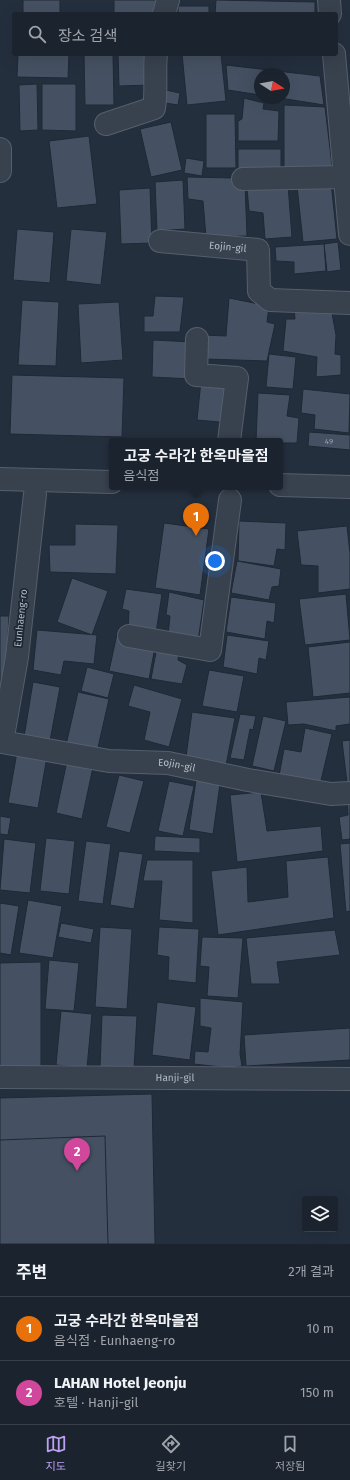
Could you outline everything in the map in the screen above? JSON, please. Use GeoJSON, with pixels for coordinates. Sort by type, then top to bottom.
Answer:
{"type":"FeatureCollection","features":[{"type":"Feature","properties":{"kind":"street"},"geometry":{"type":"LineString","coordinates":[[165,12],[168,0]]}},
{"type":"Feature","properties":{"kind":"street"},"geometry":{"type":"LineString","coordinates":[[329,0],[330,12]]}},
{"type":"Feature","properties":{"kind":"street"},"geometry":{"type":"LineString","coordinates":[[106,124],[154,108],[156,94],[156,56]]}},
{"type":"Feature","properties":{"kind":"street"},"geometry":{"type":"LineString","coordinates":[[340,66],[345,177],[350,224]]}},
{"type":"Feature","properties":{"kind":"street"},"geometry":{"type":"LineString","coordinates":[[0,148],[0,171]]}},
{"type":"Feature","properties":{"kind":"street"},"geometry":{"type":"LineString","coordinates":[[243,179],[345,177]]}},
{"type":"Feature","properties":{"kind":"street","name":"Eojin-gil"},"geometry":{"type":"LineString","coordinates":[[160,241],[258,250],[259,291],[270,300],[350,303]]}},
{"type":"Feature","properties":{"kind":"street"},"geometry":{"type":"LineString","coordinates":[[197,339],[196,375],[237,378],[228,438]]}},
{"type":"Feature","properties":{"kind":"street"},"geometry":{"type":"LineString","coordinates":[[0,479],[109,482]]}},
{"type":"Feature","properties":{"kind":"street"},"geometry":{"type":"LineString","coordinates":[[283,485],[350,487]]}},
{"type":"Feature","properties":{"kind":"street","name":"Eunhaeng-ro"},"geometry":{"type":"LineString","coordinates":[[2,742],[17,657],[35,494]]}},
{"type":"Feature","properties":{"kind":"street"},"geometry":{"type":"LineString","coordinates":[[129,636],[210,650],[230,500]]}},
{"type":"Feature","properties":{"kind":"street","name":"Eojin-gil"},"geometry":{"type":"LineString","coordinates":[[2,742],[109,761],[168,763],[248,780],[331,794],[350,793]]}},
{"type":"Feature","properties":{"kind":"street","name":"Hanji-gil"},"geometry":{"type":"LineString","coordinates":[[0,1077],[350,1079]]}},
{"type":"Feature","properties":{"kind":"building"},"geometry":{"type":"Polygon","coordinates":[[[23,0],[60,0],[60,12],[23,12],[23,0]]]}},
{"type":"Feature","properties":{"kind":"building"},"geometry":{"type":"Polygon","coordinates":[[[114,0],[157,0],[156,12],[114,12],[114,0]]]}},
{"type":"Feature","properties":{"kind":"building"},"geometry":{"type":"Polygon","coordinates":[[[216,0],[315,2],[315,12],[215,12],[216,0]]]}},
{"type":"Feature","properties":{"kind":"building"},"geometry":{"type":"Polygon","coordinates":[[[178,6],[209,6],[209,12],[178,12],[178,6]]]}},
{"type":"Feature","properties":{"kind":"building"},"geometry":{"type":"Polygon","coordinates":[[[18,56],[69,56],[68,78],[17,77],[18,56]]]}},
{"type":"Feature","properties":{"kind":"building"},"geometry":{"type":"Polygon","coordinates":[[[84,56],[113,56],[114,105],[85,105],[84,56]]]}},
{"type":"Feature","properties":{"kind":"building"},"geometry":{"type":"Polygon","coordinates":[[[118,56],[150,56],[150,85],[119,86],[118,56]]]}},
{"type":"Feature","properties":{"kind":"building"},"geometry":{"type":"Polygon","coordinates":[[[182,56],[221,56],[226,101],[187,105],[182,56]]]}},
{"type":"Feature","properties":{"kind":"building"},"geometry":{"type":"Polygon","coordinates":[[[226,65],[254,68],[254,94],[228,90],[226,65]]]}},
{"type":"Feature","properties":{"kind":"building"},"geometry":{"type":"Polygon","coordinates":[[[290,72],[320,76],[324,105],[290,100],[290,72]]]}},
{"type":"Feature","properties":{"kind":"building"},"geometry":{"type":"Polygon","coordinates":[[[37,84],[38,130],[20,131],[19,85],[37,84]]]}},
{"type":"Feature","properties":{"kind":"building"},"geometry":{"type":"Polygon","coordinates":[[[42,84],[76,84],[76,131],[42,130],[42,84]]]}},
{"type":"Feature","properties":{"kind":"building"},"geometry":{"type":"Polygon","coordinates":[[[161,89],[180,93],[178,105],[159,102],[161,89]]]}},
{"type":"Feature","properties":{"kind":"building"},"geometry":{"type":"Polygon","coordinates":[[[244,98],[254,100],[254,104],[264,104],[263,109],[279,111],[278,141],[238,141],[238,121],[242,119],[244,98]]]}},
{"type":"Feature","properties":{"kind":"building"},"geometry":{"type":"Polygon","coordinates":[[[284,105],[325,107],[333,174],[284,174],[284,105]]]}},
{"type":"Feature","properties":{"kind":"building"},"geometry":{"type":"Polygon","coordinates":[[[206,114],[235,114],[236,168],[206,168],[206,114]]]}},
{"type":"Feature","properties":{"kind":"building"},"geometry":{"type":"Polygon","coordinates":[[[171,122],[182,170],[151,177],[140,129],[171,122]]]}},
{"type":"Feature","properties":{"kind":"building"},"geometry":{"type":"Polygon","coordinates":[[[89,136],[97,204],[57,208],[49,141],[89,136]]]}},
{"type":"Feature","properties":{"kind":"building"},"geometry":{"type":"Polygon","coordinates":[[[238,149],[281,149],[281,173],[238,172],[238,149]]]}},
{"type":"Feature","properties":{"kind":"building"},"geometry":{"type":"Polygon","coordinates":[[[186,158],[204,161],[202,176],[184,173],[186,158]]]}},
{"type":"Feature","properties":{"kind":"building"},"geometry":{"type":"Polygon","coordinates":[[[187,177],[234,178],[245,184],[247,236],[206,237],[203,201],[188,199],[187,177]]]}},
{"type":"Feature","properties":{"kind":"building"},"geometry":{"type":"Polygon","coordinates":[[[183,180],[185,229],[157,231],[155,182],[183,180]]]}},
{"type":"Feature","properties":{"kind":"building"},"geometry":{"type":"Polygon","coordinates":[[[331,182],[337,239],[303,242],[297,186],[331,182]]]}},
{"type":"Feature","properties":{"kind":"building"},"geometry":{"type":"Polygon","coordinates":[[[288,185],[292,237],[265,239],[263,213],[249,211],[247,188],[288,185]]]}},
{"type":"Feature","properties":{"kind":"building"},"geometry":{"type":"Polygon","coordinates":[[[150,188],[152,243],[121,244],[119,190],[150,188]]]}},
{"type":"Feature","properties":{"kind":"building"},"geometry":{"type":"Polygon","coordinates":[[[17,229],[54,232],[50,283],[13,280],[17,229]]]}},
{"type":"Feature","properties":{"kind":"building"},"geometry":{"type":"Polygon","coordinates":[[[71,229],[107,232],[101,285],[66,281],[71,229]]]}},
{"type":"Feature","properties":{"kind":"building"},"geometry":{"type":"Polygon","coordinates":[[[338,242],[341,270],[327,272],[324,244],[338,242]]]}},
{"type":"Feature","properties":{"kind":"building"},"geometry":{"type":"Polygon","coordinates":[[[324,244],[326,271],[294,274],[294,262],[276,261],[275,247],[324,244]]]}},
{"type":"Feature","properties":{"kind":"building"},"geometry":{"type":"Polygon","coordinates":[[[155,296],[184,297],[180,332],[144,332],[144,316],[153,316],[155,296]]]}},
{"type":"Feature","properties":{"kind":"building"},"geometry":{"type":"Polygon","coordinates":[[[229,298],[269,306],[267,322],[275,324],[267,361],[206,359],[204,335],[226,336],[229,298]]]}},
{"type":"Feature","properties":{"kind":"building"},"geometry":{"type":"Polygon","coordinates":[[[22,300],[59,302],[56,366],[18,365],[22,300]]]}},
{"type":"Feature","properties":{"kind":"building"},"geometry":{"type":"Polygon","coordinates":[[[119,302],[123,360],[81,363],[78,304],[119,302]]]}},
{"type":"Feature","properties":{"kind":"building"},"geometry":{"type":"Polygon","coordinates":[[[294,308],[332,313],[336,335],[335,354],[341,355],[341,375],[316,377],[317,357],[283,351],[286,319],[295,319],[294,308]]]}},
{"type":"Feature","properties":{"kind":"building"},"geometry":{"type":"Polygon","coordinates":[[[153,340],[193,342],[192,379],[152,377],[153,340]]]}},
{"type":"Feature","properties":{"kind":"building"},"geometry":{"type":"Polygon","coordinates":[[[269,354],[296,357],[293,389],[266,387],[269,354]]]}},
{"type":"Feature","properties":{"kind":"building"},"geometry":{"type":"Polygon","coordinates":[[[12,375],[124,378],[122,437],[10,434],[12,375]]]}},
{"type":"Feature","properties":{"kind":"building"},"geometry":{"type":"Polygon","coordinates":[[[201,381],[234,384],[231,423],[197,420],[201,381]]]}},
{"type":"Feature","properties":{"kind":"building"},"geometry":{"type":"Polygon","coordinates":[[[303,389],[350,394],[349,433],[314,429],[315,415],[301,413],[303,389]]]}},
{"type":"Feature","properties":{"kind":"building"},"geometry":{"type":"Polygon","coordinates":[[[258,393],[290,395],[287,416],[299,418],[297,443],[283,443],[283,438],[256,438],[258,393]]]}},
{"type":"Feature","properties":{"kind":"building"},"geometry":{"type":"Polygon","coordinates":[[[309,432],[350,435],[350,450],[308,446],[309,432]]]}},
{"type":"Feature","properties":{"kind":"building"},"geometry":{"type":"Polygon","coordinates":[[[239,521],[286,523],[285,550],[277,549],[274,566],[238,561],[239,521]]]}},
{"type":"Feature","properties":{"kind":"building"},"geometry":{"type":"Polygon","coordinates":[[[164,523],[209,529],[200,595],[155,588],[164,523]]]}},
{"type":"Feature","properties":{"kind":"building"},"geometry":{"type":"Polygon","coordinates":[[[75,524],[118,525],[116,574],[50,572],[49,545],[75,545],[75,524]]]}},
{"type":"Feature","properties":{"kind":"building"},"geometry":{"type":"Polygon","coordinates":[[[347,526],[350,553],[350,589],[318,593],[318,566],[301,565],[297,531],[347,526]]]}},
{"type":"Feature","properties":{"kind":"building"},"geometry":{"type":"Polygon","coordinates":[[[237,561],[281,569],[279,586],[272,587],[269,600],[231,593],[237,561]]]}},
{"type":"Feature","properties":{"kind":"building"},"geometry":{"type":"Polygon","coordinates":[[[72,578],[108,591],[92,635],[57,622],[72,578]]]}},
{"type":"Feature","properties":{"kind":"building"},"geometry":{"type":"Polygon","coordinates":[[[126,589],[162,594],[156,633],[128,630],[129,611],[122,609],[126,589]]]}},
{"type":"Feature","properties":{"kind":"building"},"geometry":{"type":"Polygon","coordinates":[[[169,592],[204,600],[198,641],[168,636],[170,616],[166,615],[169,592]]]}},
{"type":"Feature","properties":{"kind":"building"},"geometry":{"type":"Polygon","coordinates":[[[346,594],[350,640],[305,645],[299,599],[346,594]]]}},
{"type":"Feature","properties":{"kind":"building"},"geometry":{"type":"Polygon","coordinates":[[[231,597],[276,603],[274,623],[267,621],[265,639],[226,632],[231,597]]]}},
{"type":"Feature","properties":{"kind":"building"},"geometry":{"type":"Polygon","coordinates":[[[0,616],[9,616],[3,726],[0,725],[0,616]]]}},
{"type":"Feature","properties":{"kind":"building"},"geometry":{"type":"Polygon","coordinates":[[[37,630],[97,635],[94,664],[64,661],[61,675],[33,670],[37,630]]]}},
{"type":"Feature","properties":{"kind":"building"},"geometry":{"type":"Polygon","coordinates":[[[117,634],[156,642],[149,679],[109,671],[117,634]]]}},
{"type":"Feature","properties":{"kind":"building"},"geometry":{"type":"Polygon","coordinates":[[[227,635],[269,641],[266,660],[259,658],[257,674],[223,667],[227,635]]]}},
{"type":"Feature","properties":{"kind":"building"},"geometry":{"type":"Polygon","coordinates":[[[350,642],[350,693],[313,697],[308,647],[350,642]]]}},
{"type":"Feature","properties":{"kind":"building"},"geometry":{"type":"Polygon","coordinates":[[[157,647],[179,651],[178,660],[187,665],[182,684],[151,679],[157,647]]]}},
{"type":"Feature","properties":{"kind":"building"},"geometry":{"type":"Polygon","coordinates":[[[87,667],[114,674],[108,698],[81,691],[87,667]]]}},
{"type":"Feature","properties":{"kind":"building"},"geometry":{"type":"Polygon","coordinates":[[[209,670],[244,676],[237,712],[202,706],[209,670]]]}},
{"type":"Feature","properties":{"kind":"building"},"geometry":{"type":"Polygon","coordinates":[[[33,682],[60,687],[50,741],[24,737],[33,682]]]}},
{"type":"Feature","properties":{"kind":"building"},"geometry":{"type":"Polygon","coordinates":[[[134,685],[182,699],[169,747],[144,740],[150,712],[128,706],[134,685]]]}},
{"type":"Feature","properties":{"kind":"building"},"geometry":{"type":"Polygon","coordinates":[[[78,692],[109,699],[97,752],[66,745],[78,692]]]}},
{"type":"Feature","properties":{"kind":"building"},"geometry":{"type":"Polygon","coordinates":[[[350,697],[350,724],[336,726],[336,731],[304,724],[288,725],[286,702],[350,697]]]}},
{"type":"Feature","properties":{"kind":"building"},"geometry":{"type":"Polygon","coordinates":[[[192,712],[235,718],[225,771],[185,764],[192,712]]]}},
{"type":"Feature","properties":{"kind":"building"},"geometry":{"type":"Polygon","coordinates":[[[240,714],[256,716],[253,730],[250,729],[244,760],[230,758],[240,714]]]}},
{"type":"Feature","properties":{"kind":"building"},"geometry":{"type":"Polygon","coordinates":[[[263,716],[286,721],[274,771],[252,766],[263,716]]]}},
{"type":"Feature","properties":{"kind":"building"},"geometry":{"type":"Polygon","coordinates":[[[305,728],[332,734],[320,785],[279,776],[284,749],[301,752],[305,728]]]}},
{"type":"Feature","properties":{"kind":"building"},"geometry":{"type":"Polygon","coordinates":[[[350,740],[350,790],[348,791],[342,741],[350,740]]]}},
{"type":"Feature","properties":{"kind":"building"},"geometry":{"type":"Polygon","coordinates":[[[17,752],[47,757],[38,808],[8,803],[17,752]]]}},
{"type":"Feature","properties":{"kind":"building"},"geometry":{"type":"Polygon","coordinates":[[[67,761],[93,767],[82,819],[56,813],[67,761]]]}},
{"type":"Feature","properties":{"kind":"building"},"geometry":{"type":"Polygon","coordinates":[[[119,775],[144,781],[130,833],[106,827],[119,775]]]}},
{"type":"Feature","properties":{"kind":"building"},"geometry":{"type":"Polygon","coordinates":[[[196,780],[220,784],[213,834],[189,830],[196,780]]]}},
{"type":"Feature","properties":{"kind":"building"},"geometry":{"type":"Polygon","coordinates":[[[169,781],[194,786],[183,836],[158,831],[169,781]]]}},
{"type":"Feature","properties":{"kind":"building"},"geometry":{"type":"Polygon","coordinates":[[[261,792],[267,831],[321,826],[323,851],[237,862],[230,795],[261,792]]]}},
{"type":"Feature","properties":{"kind":"building"},"geometry":{"type":"Polygon","coordinates":[[[347,799],[350,799],[350,839],[342,840],[339,817],[348,815],[347,799]]]}},
{"type":"Feature","properties":{"kind":"building"},"geometry":{"type":"Polygon","coordinates":[[[0,816],[11,818],[8,835],[0,834],[0,816]]]}},
{"type":"Feature","properties":{"kind":"building"},"geometry":{"type":"Polygon","coordinates":[[[155,836],[200,838],[200,853],[154,851],[155,836]]]}},
{"type":"Feature","properties":{"kind":"building"},"geometry":{"type":"Polygon","coordinates":[[[46,838],[75,841],[69,894],[40,891],[46,838]]]}},
{"type":"Feature","properties":{"kind":"building"},"geometry":{"type":"Polygon","coordinates":[[[4,839],[36,843],[30,893],[0,890],[4,839]]]}},
{"type":"Feature","properties":{"kind":"building"},"geometry":{"type":"Polygon","coordinates":[[[86,841],[111,844],[103,904],[78,901],[86,841]]]}},
{"type":"Feature","properties":{"kind":"building"},"geometry":{"type":"Polygon","coordinates":[[[350,843],[350,911],[346,912],[340,844],[350,843]]]}},
{"type":"Feature","properties":{"kind":"building"},"geometry":{"type":"Polygon","coordinates":[[[119,851],[143,854],[134,909],[110,905],[119,851]]]}},
{"type":"Feature","properties":{"kind":"building"},"geometry":{"type":"Polygon","coordinates":[[[328,857],[334,918],[218,935],[211,871],[247,867],[248,902],[288,897],[286,861],[328,857]]]}},
{"type":"Feature","properties":{"kind":"building"},"geometry":{"type":"Polygon","coordinates":[[[147,860],[193,860],[193,923],[159,920],[162,881],[143,881],[147,860]]]}},
{"type":"Feature","properties":{"kind":"building"},"geometry":{"type":"Polygon","coordinates":[[[28,900],[62,906],[53,958],[19,953],[28,900]]]}},
{"type":"Feature","properties":{"kind":"building"},"geometry":{"type":"Polygon","coordinates":[[[0,903],[19,906],[11,955],[0,953],[0,903]]]}},
{"type":"Feature","properties":{"kind":"building"},"geometry":{"type":"Polygon","coordinates":[[[61,923],[94,929],[91,943],[58,937],[61,923]]]}},
{"type":"Feature","properties":{"kind":"building"},"geometry":{"type":"Polygon","coordinates":[[[100,927],[132,929],[127,1009],[95,1007],[100,927]]]}},
{"type":"Feature","properties":{"kind":"building"},"geometry":{"type":"Polygon","coordinates":[[[159,927],[199,929],[196,983],[168,980],[169,957],[157,955],[159,927]]]}},
{"type":"Feature","properties":{"kind":"building"},"geometry":{"type":"Polygon","coordinates":[[[335,930],[340,955],[277,962],[280,984],[251,984],[246,938],[335,930]]]}},
{"type":"Feature","properties":{"kind":"building"},"geometry":{"type":"Polygon","coordinates":[[[202,937],[243,938],[238,998],[207,996],[209,967],[200,966],[202,937]]]}},
{"type":"Feature","properties":{"kind":"building"},"geometry":{"type":"Polygon","coordinates":[[[49,960],[79,963],[74,1011],[45,1009],[49,960]]]}},
{"type":"Feature","properties":{"kind":"building"},"geometry":{"type":"Polygon","coordinates":[[[41,962],[41,1072],[0,1072],[0,963],[41,962]]]}},
{"type":"Feature","properties":{"kind":"building"},"geometry":{"type":"Polygon","coordinates":[[[200,998],[243,1002],[240,1054],[242,1066],[230,1068],[194,1064],[195,1051],[208,1052],[211,1028],[200,1026],[200,998]]]}},
{"type":"Feature","properties":{"kind":"building"},"geometry":{"type":"Polygon","coordinates":[[[157,1002],[196,1007],[190,1060],[152,1055],[157,1002]]]}},
{"type":"Feature","properties":{"kind":"building"},"geometry":{"type":"Polygon","coordinates":[[[61,1011],[92,1014],[87,1068],[56,1065],[61,1011]]]}},
{"type":"Feature","properties":{"kind":"building"},"geometry":{"type":"Polygon","coordinates":[[[102,1015],[137,1016],[134,1069],[100,1067],[102,1015]]]}},
{"type":"Feature","properties":{"kind":"building"},"geometry":{"type":"Polygon","coordinates":[[[350,1028],[350,1060],[246,1066],[244,1035],[350,1028]]]}},
{"type":"Feature","properties":{"kind":"building"},"geometry":{"type":"Polygon","coordinates":[[[152,1094],[155,1244],[0,1244],[0,1098],[152,1094]]]}},
{"type":"Feature","properties":{"kind":"building"},"geometry":{"type":"Polygon","coordinates":[[[105,1136],[108,1244],[0,1244],[0,1140],[105,1136]]]}},
{"type":"Feature","properties":{"kind":"place","name":"고궁 수라간 한옥마을점"},"geometry":{"type":"Point","coordinates":[196,536]}},
{"type":"Feature","properties":{"kind":"place","name":"LAHAN Hotel Jeonju"},"geometry":{"type":"Point","coordinates":[77,1171]}}]}
